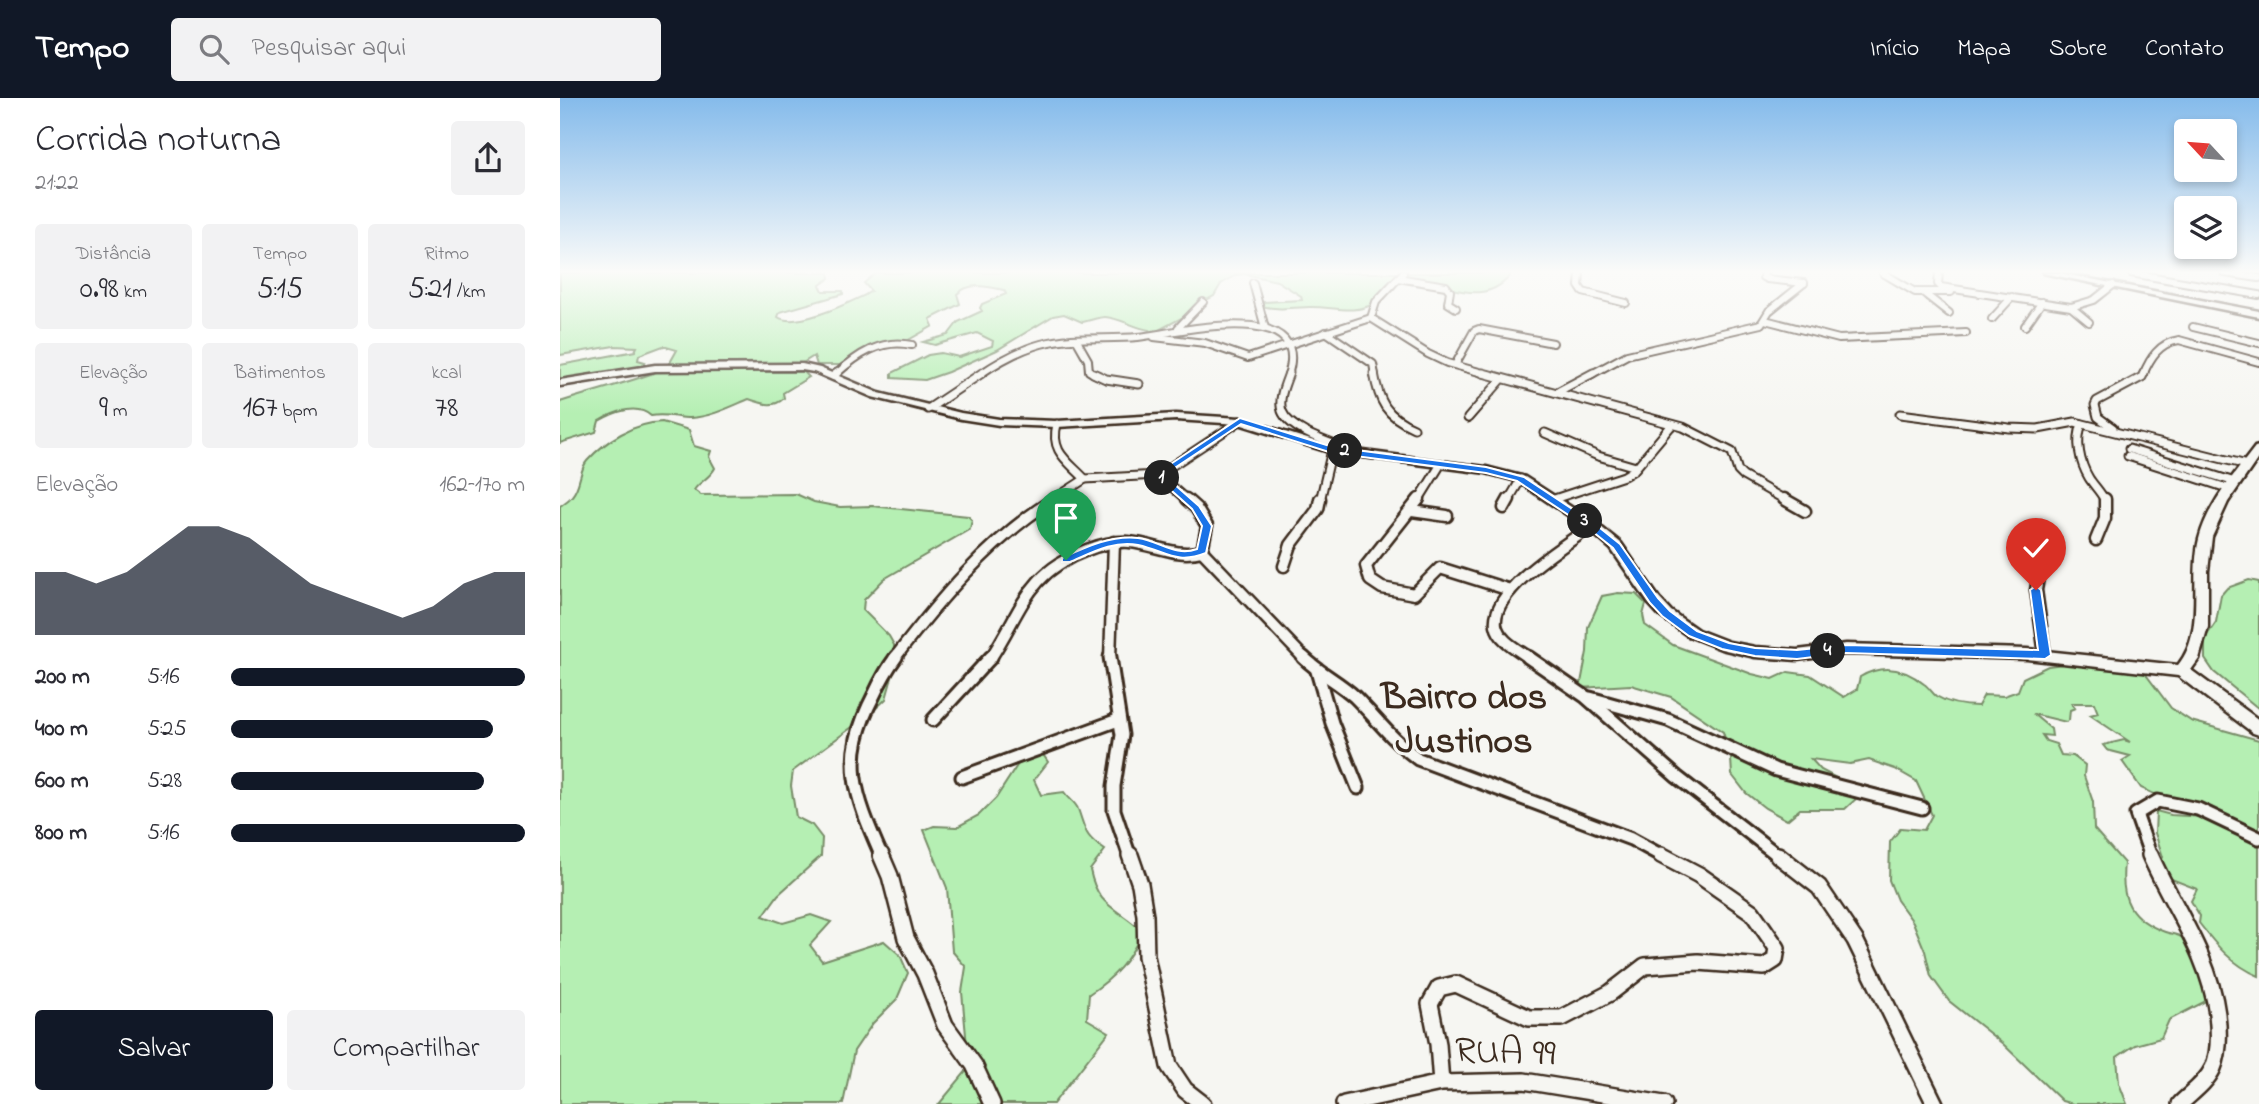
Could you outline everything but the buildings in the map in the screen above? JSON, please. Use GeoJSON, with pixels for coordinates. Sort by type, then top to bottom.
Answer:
{"type":"FeatureCollection","features":[{"type":"Feature","properties":{"kind":"street"},"geometry":{"type":"LineString","coordinates":[[1178,328],[1186,320]]}},
{"type":"Feature","properties":{"kind":"street"},"geometry":{"type":"LineString","coordinates":[[1263,320],[1265,328]]}},
{"type":"Feature","properties":{"kind":"street"},"geometry":{"type":"LineString","coordinates":[[928,409],[1027,349],[1042,343],[1140,337],[1205,343],[1245,358],[1288,347],[1365,320]]}},
{"type":"Feature","properties":{"kind":"street"},"geometry":{"type":"LineString","coordinates":[[1374,320],[1428,354],[1455,365],[1502,379],[1559,391],[1691,430],[1735,454],[1738,471],[1743,476],[1805,511]]}},
{"type":"Feature","properties":{"kind":"street"},"geometry":{"type":"LineString","coordinates":[[1559,391],[1627,355],[1738,331],[1765,320],[1839,339],[1965,334]]}},
{"type":"Feature","properties":{"kind":"street"},"geometry":{"type":"LineString","coordinates":[[2025,326],[2029,320]]}},
{"type":"Feature","properties":{"kind":"street"},"geometry":{"type":"LineString","coordinates":[[2193,327],[2259,343]]}},
{"type":"Feature","properties":{"kind":"street"},"geometry":{"type":"LineString","coordinates":[[1140,337],[1178,328],[1265,328],[1285,341],[1293,362],[1282,396],[1282,411],[1287,419],[1311,434],[1353,452]]}},
{"type":"Feature","properties":{"kind":"street"},"geometry":{"type":"LineString","coordinates":[[1455,365],[1469,340],[1479,329],[1553,343]]}},
{"type":"Feature","properties":{"kind":"street"},"geometry":{"type":"LineString","coordinates":[[1326,332],[1373,364],[1377,396],[1382,409],[1398,422],[1414,428]]}},
{"type":"Feature","properties":{"kind":"street"},"geometry":{"type":"LineString","coordinates":[[1076,339],[1089,358],[1089,371],[1096,376],[1139,384]]}},
{"type":"Feature","properties":{"kind":"street"},"geometry":{"type":"LineString","coordinates":[[2133,435],[2104,423],[2095,405],[2101,398],[2122,390],[2142,377],[2151,355],[2172,341],[2179,340],[2259,362]]}},
{"type":"Feature","properties":{"kind":"street"},"geometry":{"type":"LineString","coordinates":[[833,376],[856,357],[871,349],[900,342],[912,345]]}},
{"type":"Feature","properties":{"kind":"street"},"geometry":{"type":"LineString","coordinates":[[2248,358],[2259,355]]}},
{"type":"Feature","properties":{"kind":"street"},"geometry":{"type":"LineString","coordinates":[[561,383],[681,366],[802,368],[833,376],[847,385],[876,395],[928,409],[999,422],[1057,424],[1176,417],[1240,421],[1332,450],[1486,470],[1521,479],[1592,526],[1616,546],[1666,614],[1693,633],[1726,646],[1755,652],[1797,654],[1846,649],[2045,655],[2182,671],[2259,729]]}},
{"type":"Feature","properties":{"kind":"street"},"geometry":{"type":"LineString","coordinates":[[1468,418],[1502,379]]}},
{"type":"Feature","properties":{"kind":"street"},"geometry":{"type":"LineString","coordinates":[[1900,414],[2009,428],[2038,429],[2072,422],[2133,435],[2247,466]]}},
{"type":"Feature","properties":{"kind":"street"},"geometry":{"type":"LineString","coordinates":[[992,1104],[974,1065],[945,1025],[925,974],[906,938],[890,876],[868,825],[854,778],[853,747],[863,715],[888,667],[930,612],[985,553],[1025,517],[1085,479],[1158,475],[1240,421]]}},
{"type":"Feature","properties":{"kind":"street"},"geometry":{"type":"LineString","coordinates":[[1057,424],[1053,440],[1058,451],[1085,479]]}},
{"type":"Feature","properties":{"kind":"street"},"geometry":{"type":"LineString","coordinates":[[2082,424],[2077,433],[2088,475],[2105,497],[2106,519],[2096,540]]}},
{"type":"Feature","properties":{"kind":"street"},"geometry":{"type":"LineString","coordinates":[[1553,499],[1624,475],[1636,467],[1671,426]]}},
{"type":"Feature","properties":{"kind":"street"},"geometry":{"type":"LineString","coordinates":[[1545,433],[1598,456],[1636,467]]}},
{"type":"Feature","properties":{"kind":"street"},"geometry":{"type":"LineString","coordinates":[[2182,671],[2190,664],[2200,639],[2200,581],[2206,539],[2220,502],[2259,449]]}},
{"type":"Feature","properties":{"kind":"street"},"geometry":{"type":"LineString","coordinates":[[1284,566],[1291,545],[1318,509],[1332,450]]}},
{"type":"Feature","properties":{"kind":"street"},"geometry":{"type":"LineString","coordinates":[[2128,452],[2232,486]]}},
{"type":"Feature","properties":{"kind":"street"},"geometry":{"type":"LineString","coordinates":[[1441,464],[1412,511],[1366,566],[1365,573],[1370,581],[1383,589],[1414,594],[1440,568],[1510,590]]}},
{"type":"Feature","properties":{"kind":"street"},"geometry":{"type":"LineString","coordinates":[[1158,475],[1196,508],[1207,526],[1202,551]]}},
{"type":"Feature","properties":{"kind":"street"},"geometry":{"type":"LineString","coordinates":[[1504,508],[1521,479]]}},
{"type":"Feature","properties":{"kind":"street"},"geometry":{"type":"LineString","coordinates":[[1412,511],[1447,516]]}},
{"type":"Feature","properties":{"kind":"street"},"geometry":{"type":"LineString","coordinates":[[1592,526],[1510,590],[1498,611],[1496,625],[1504,640],[1586,697],[1677,777],[1819,887],[1855,940],[1936,1104]]}},
{"type":"Feature","properties":{"kind":"street"},"geometry":{"type":"LineString","coordinates":[[933,720],[991,656],[1028,590],[1042,574],[1093,547],[1114,542],[1138,541],[1169,553],[1188,556],[1202,551]]}},
{"type":"Feature","properties":{"kind":"street"},"geometry":{"type":"LineString","coordinates":[[1114,542],[1110,666],[1122,735],[1114,786],[1114,810],[1140,884],[1145,915],[1146,956],[1169,1066],[1185,1090],[1203,1104]]}},
{"type":"Feature","properties":{"kind":"street"},"geometry":{"type":"LineString","coordinates":[[1202,551],[1317,671],[1354,696],[1393,740],[1418,759],[1631,839],[1699,876],[1752,912],[1777,948],[1775,960],[1763,967],[1698,962],[1646,967],[1610,993],[1562,1018],[1529,1018],[1456,984],[1439,988],[1430,1004],[1438,1044],[1441,1083]]}},
{"type":"Feature","properties":{"kind":"street"},"geometry":{"type":"LineString","coordinates":[[2040,568],[2036,590],[2045,655]]}},
{"type":"Feature","properties":{"kind":"street"},"geometry":{"type":"LineString","coordinates":[[1317,671],[1332,723],[1358,789]]}},
{"type":"Feature","properties":{"kind":"street"},"geometry":{"type":"LineString","coordinates":[[1586,697],[1668,720],[1776,770],[1922,808]]}},
{"type":"Feature","properties":{"kind":"street"},"geometry":{"type":"LineString","coordinates":[[962,777],[1118,720]]}},
{"type":"Feature","properties":{"kind":"street"},"geometry":{"type":"LineString","coordinates":[[2180,1104],[2213,1069],[2219,1037],[2217,996],[2201,946],[2142,843],[2136,814],[2158,801],[2198,809],[2259,838]]}},
{"type":"Feature","properties":{"kind":"street","name":"RUA 99"},"geometry":{"type":"LineString","coordinates":[[1344,1104],[1441,1083],[1524,1081],[1664,1104]]}},
{"type":"Feature","properties":{"kind":"green space"},"geometry":{"type":"Polygon","coordinates":[[[560,320],[930,320],[933,326],[903,343],[877,346],[840,365],[817,365],[814,356],[798,366],[809,377],[783,393],[784,398],[776,403],[767,404],[749,399],[713,414],[690,418],[651,416],[639,410],[625,410],[599,421],[596,432],[560,443],[560,402],[667,368],[677,350],[663,346],[639,355],[638,360],[645,362],[635,372],[560,381],[560,365],[635,351],[637,347],[614,346],[560,355],[560,320]]]}},
{"type":"Feature","properties":{"kind":"green space"},"geometry":{"type":"Polygon","coordinates":[[[1046,320],[997,350],[948,372],[925,380],[892,378],[892,373],[928,355],[941,353],[959,357],[992,346],[993,341],[977,333],[935,345],[923,342],[948,335],[958,322],[1046,320]]]}},
{"type":"Feature","properties":{"kind":"green space"},"geometry":{"type":"Polygon","coordinates":[[[1118,320],[1178,320],[1148,333],[1149,330],[1118,320]]]}},
{"type":"Feature","properties":{"kind":"green space"},"geometry":{"type":"Polygon","coordinates":[[[662,422],[689,430],[694,446],[711,451],[709,457],[715,468],[694,490],[701,495],[796,494],[814,502],[840,507],[872,506],[968,516],[972,520],[970,529],[884,579],[864,600],[863,610],[889,636],[894,645],[894,670],[886,699],[793,771],[791,786],[796,817],[812,825],[822,838],[821,856],[778,895],[763,916],[783,923],[811,915],[831,922],[810,945],[822,961],[884,941],[900,955],[908,973],[897,999],[873,1023],[854,1051],[843,1104],[560,1104],[560,506],[575,492],[587,461],[603,446],[631,429],[662,422]]]}},
{"type":"Feature","properties":{"kind":"green space"},"geometry":{"type":"Polygon","coordinates":[[[2249,580],[2259,582],[2259,709],[2214,672],[2205,659],[2205,638],[2216,622],[2221,595],[2227,588],[2249,580]]]}},
{"type":"Feature","properties":{"kind":"green space"},"geometry":{"type":"Polygon","coordinates":[[[1636,594],[1646,604],[1643,615],[1645,625],[1673,645],[1773,679],[1788,672],[1810,675],[1844,697],[1857,689],[1860,677],[1885,669],[1909,674],[1946,701],[1978,706],[1984,695],[2004,696],[2018,691],[2023,678],[2048,666],[2118,657],[2141,668],[2171,708],[2191,721],[2259,740],[2259,976],[2218,947],[2199,923],[2200,916],[2191,901],[2197,889],[2156,873],[2163,857],[2155,833],[2156,811],[2171,815],[2204,817],[2141,788],[2122,761],[2130,756],[2107,750],[2103,745],[2124,740],[2130,742],[2090,715],[2098,713],[2094,703],[2071,703],[2075,708],[2070,710],[2069,720],[2066,722],[2033,714],[2051,729],[2052,736],[2042,735],[2046,741],[2056,744],[2061,755],[2073,756],[2085,765],[2084,776],[2093,802],[2094,829],[2124,863],[2124,888],[2130,906],[2143,921],[2179,936],[2199,951],[2206,1001],[2169,1020],[2161,1038],[2135,1045],[2117,1057],[2119,1083],[2127,1104],[2073,1104],[2062,1101],[2003,1044],[1949,1001],[1931,976],[1925,951],[1913,922],[1897,900],[1889,880],[1890,842],[1901,828],[1924,830],[1932,815],[1916,781],[1895,769],[1869,760],[1850,764],[1811,759],[1821,770],[1844,782],[1857,798],[1845,809],[1800,809],[1787,820],[1765,808],[1746,793],[1732,775],[1731,759],[1723,732],[1671,697],[1631,685],[1580,688],[1587,652],[1588,627],[1602,596],[1636,594]]]}},
{"type":"Feature","properties":{"kind":"green space"},"geometry":{"type":"Polygon","coordinates":[[[1040,750],[1048,762],[1034,780],[1041,795],[1064,792],[1076,805],[1089,837],[1105,850],[1090,870],[1098,893],[1143,932],[1121,967],[1089,994],[1087,1019],[1109,1032],[1053,1104],[939,1104],[969,1068],[962,992],[966,967],[952,951],[947,888],[924,830],[934,826],[957,827],[979,815],[996,798],[1020,761],[1040,750]]]}},
{"type":"Feature","properties":{"kind":"district","name":"Bairro dos Justinos"},"geometry":{"type":"Point","coordinates":[1464,721]}},
{"type":"Feature","properties":{"kind":"route"},"geometry":{"type":"LineString","coordinates":[[1066,560],[1093,547],[1114,542],[1138,541],[1169,553],[1188,556],[1202,551],[1207,526],[1196,508],[1158,475],[1240,421],[1313,446],[1486,470],[1534,485],[1616,546],[1666,614],[1693,633],[1726,646],[1755,652],[1797,654],[1846,649],[2045,655],[2036,590]]}}]}
